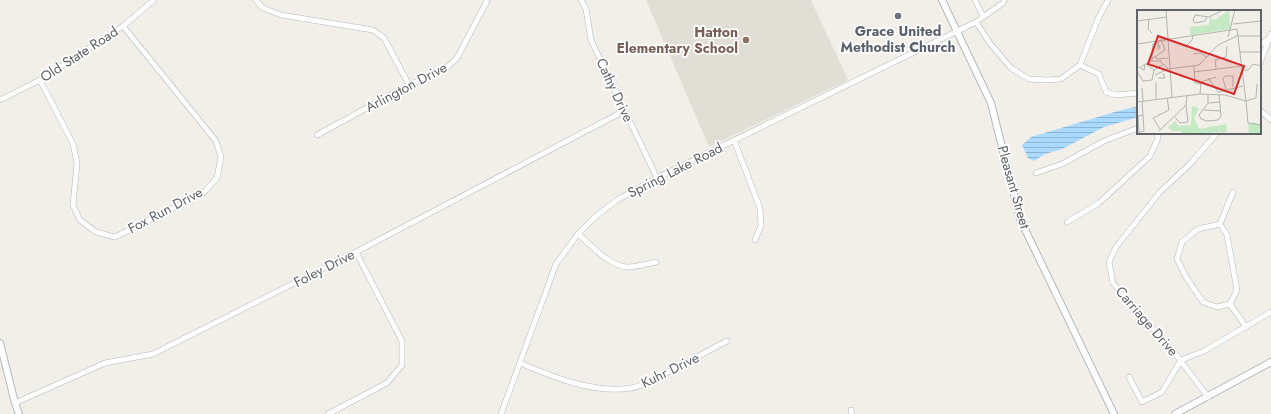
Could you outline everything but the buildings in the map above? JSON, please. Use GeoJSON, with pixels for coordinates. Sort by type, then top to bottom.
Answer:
{"type":"FeatureCollection","features":[{"type":"Feature","properties":{"kind":"street","name":"Old State Road"},"geometry":{"type":"LineString","coordinates":[[0,100],[40,80],[123,26],[154,0]]}},
{"type":"Feature","properties":{"kind":"street"},"geometry":{"type":"LineString","coordinates":[[256,0],[263,8],[281,15],[373,30],[384,38],[409,85]]}},
{"type":"Feature","properties":{"kind":"street","name":"Arlington Drive"},"geometry":{"type":"LineString","coordinates":[[317,135],[409,85],[445,68],[457,58],[486,3],[486,0]]}},
{"type":"Feature","properties":{"kind":"street","name":"Cathy Drive"},"geometry":{"type":"LineString","coordinates":[[581,0],[586,9],[591,40],[657,178]]}},
{"type":"Feature","properties":{"kind":"street","name":"Pleasant Street"},"geometry":{"type":"LineString","coordinates":[[942,0],[991,103],[1020,220],[1114,414]]}},
{"type":"Feature","properties":{"kind":"street"},"geometry":{"type":"LineString","coordinates":[[975,0],[983,16]]}},
{"type":"Feature","properties":{"kind":"street","name":"Spring Lake Road"},"geometry":{"type":"LineString","coordinates":[[502,414],[556,264],[578,234],[595,217],[618,200],[657,178],[976,22],[1003,3],[1004,0]]}},
{"type":"Feature","properties":{"kind":"street"},"geometry":{"type":"LineString","coordinates":[[976,22],[989,42],[1011,68],[1029,79],[1061,79],[1080,65],[1098,19],[1108,0]]}},
{"type":"Feature","properties":{"kind":"street","name":"Fox Run Drive"},"geometry":{"type":"LineString","coordinates":[[40,80],[73,144],[77,163],[73,205],[80,220],[96,232],[115,237],[203,193],[217,178],[221,157],[216,141],[123,26]]}},
{"type":"Feature","properties":{"kind":"street"},"geometry":{"type":"LineString","coordinates":[[1261,45],[1270,36]]}},
{"type":"Feature","properties":{"kind":"street"},"geometry":{"type":"LineString","coordinates":[[1261,60],[1270,36]]}},
{"type":"Feature","properties":{"kind":"street"},"geometry":{"type":"LineString","coordinates":[[1080,65],[1099,74],[1106,92],[1116,95],[1137,93]]}},
{"type":"Feature","properties":{"kind":"street","name":"Foley Drive"},"geometry":{"type":"LineString","coordinates":[[15,403],[105,363],[153,354],[356,252],[624,111]]}},
{"type":"Feature","properties":{"kind":"street"},"geometry":{"type":"LineString","coordinates":[[1261,111],[1271,120]]}},
{"type":"Feature","properties":{"kind":"street"},"geometry":{"type":"LineString","coordinates":[[1036,173],[1062,164],[1104,141],[1137,128]]}},
{"type":"Feature","properties":{"kind":"street"},"geometry":{"type":"LineString","coordinates":[[1067,222],[1099,203],[1150,156],[1158,138],[1157,134]]}},
{"type":"Feature","properties":{"kind":"street","name":"Carriage Drive"},"geometry":{"type":"LineString","coordinates":[[1208,397],[1181,360],[1113,283],[1109,262],[1116,247],[1160,192],[1190,164],[1215,134]]}},
{"type":"Feature","properties":{"kind":"street"},"geometry":{"type":"LineString","coordinates":[[734,140],[760,208],[761,226],[756,240]]}},
{"type":"Feature","properties":{"kind":"street"},"geometry":{"type":"LineString","coordinates":[[1220,224],[1233,192]]}},
{"type":"Feature","properties":{"kind":"street"},"geometry":{"type":"LineString","coordinates":[[1220,224],[1198,229],[1182,242],[1177,259],[1186,277],[1202,302],[1217,307],[1230,304]]}},
{"type":"Feature","properties":{"kind":"street"},"geometry":{"type":"LineString","coordinates":[[1220,224],[1226,235],[1237,290],[1230,304]]}},
{"type":"Feature","properties":{"kind":"street"},"geometry":{"type":"LineString","coordinates":[[578,234],[611,263],[626,267],[640,266],[656,262]]}},
{"type":"Feature","properties":{"kind":"street"},"geometry":{"type":"LineString","coordinates":[[328,414],[388,383],[402,365],[402,341],[356,252]]}},
{"type":"Feature","properties":{"kind":"street"},"geometry":{"type":"LineString","coordinates":[[1230,304],[1246,327]]}},
{"type":"Feature","properties":{"kind":"street"},"geometry":{"type":"LineString","coordinates":[[1129,377],[1142,402],[1162,392],[1181,360],[1204,350],[1271,312]]}},
{"type":"Feature","properties":{"kind":"street","name":"Kuhr Drive"},"geometry":{"type":"LineString","coordinates":[[520,363],[553,377],[579,384],[613,390],[632,388],[648,382],[727,341]]}},
{"type":"Feature","properties":{"kind":"street"},"geometry":{"type":"LineString","coordinates":[[0,343],[2,356],[19,414]]}},
{"type":"Feature","properties":{"kind":"street"},"geometry":{"type":"LineString","coordinates":[[1174,414],[1271,362]]}},
{"type":"Feature","properties":{"kind":"shaded area","name":"Hatton Elementary School"},"geometry":{"type":"Polygon","coordinates":[[[646,0],[811,0],[848,80],[709,147],[646,0]]]}},
{"type":"Feature","properties":{"kind":"water"},"geometry":{"type":"Polygon","coordinates":[[[1137,107],[1137,117],[1104,127],[1062,149],[1045,154],[1034,161],[1028,158],[1022,145],[1031,137],[1118,111],[1137,107]]]}},
{"type":"Feature","properties":{"kind":"place","name":"Grace United Methodist Church"},"geometry":{"type":"Point","coordinates":[898,16]}},
{"type":"Feature","properties":{"kind":"place","name":"Hatton Elementary School"},"geometry":{"type":"Point","coordinates":[746,40]}}]}
